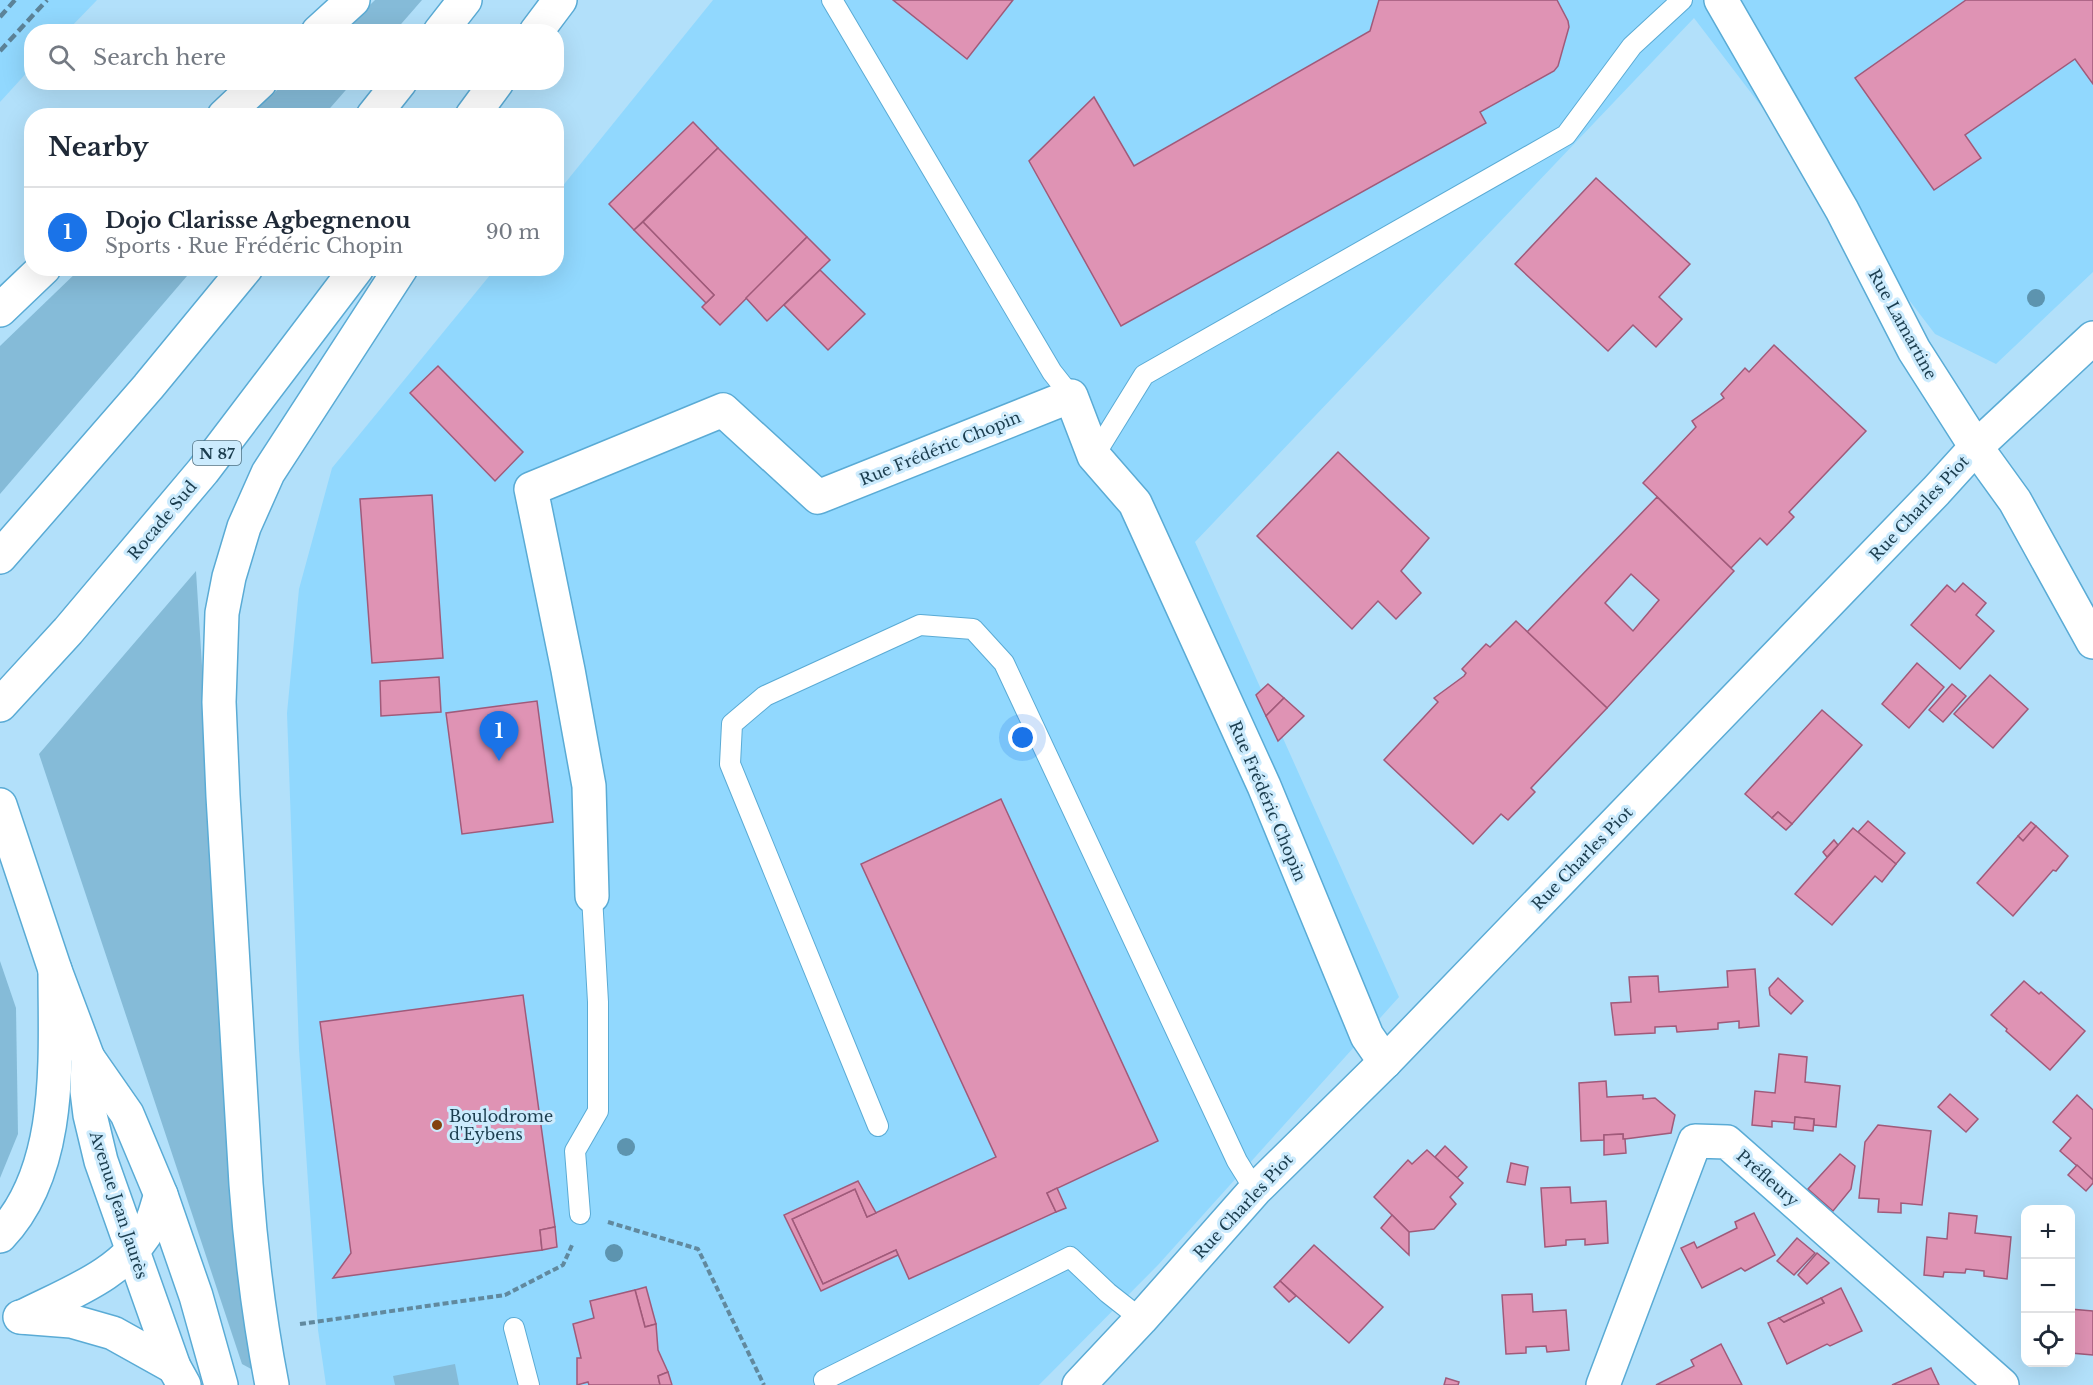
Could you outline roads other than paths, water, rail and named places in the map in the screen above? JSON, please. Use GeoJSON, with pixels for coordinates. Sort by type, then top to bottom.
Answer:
{"type":"FeatureCollection","features":[{"type":"Feature","properties":{"kind":"main road"},"geometry":{"type":"LineString","coordinates":[[327,24],[353,0]]}},
{"type":"Feature","properties":{"kind":"main road"},"geometry":{"type":"LineString","coordinates":[[446,24],[465,0]]}},
{"type":"Feature","properties":{"kind":"main road"},"geometry":{"type":"LineString","coordinates":[[542,24],[560,0]]}},
{"type":"Feature","properties":{"kind":"main road"},"geometry":{"type":"LineString","coordinates":[[559,24],[575,0]]}},
{"type":"Feature","properties":{"kind":"main road","name":"Rue Lamartine"},"geometry":{"type":"LineString","coordinates":[[1721,0],[1842,210],[1914,350],[1976,447],[2014,501],[2093,642]]}},
{"type":"Feature","properties":{"kind":"main road"},"geometry":{"type":"LineString","coordinates":[[233,108],[252,90]]}},
{"type":"Feature","properties":{"kind":"main road"},"geometry":{"type":"LineString","coordinates":[[379,108],[393,90]]}},
{"type":"Feature","properties":{"kind":"main road"},"geometry":{"type":"LineString","coordinates":[[478,108],[491,90]]}},
{"type":"Feature","properties":{"kind":"main road"},"geometry":{"type":"LineString","coordinates":[[505,108],[516,90]]}},
{"type":"Feature","properties":{"kind":"main road"},"geometry":{"type":"LineString","coordinates":[[0,279],[24,270]]}},
{"type":"Feature","properties":{"kind":"main road"},"geometry":{"type":"LineString","coordinates":[[0,310],[36,276]]}},
{"type":"Feature","properties":{"kind":"main road"},"geometry":{"type":"LineString","coordinates":[[0,557],[148,387],[239,276]]}},
{"type":"Feature","properties":{"kind":"main road","name":"Rocade Sud"},"geometry":{"type":"LineString","coordinates":[[0,705],[68,631],[203,471],[351,276]]}},
{"type":"Feature","properties":{"kind":"main road"},"geometry":{"type":"LineString","coordinates":[[272,1385],[259,1316],[247,1196],[222,772],[219,702],[222,613],[229,577],[244,527],[268,473],[396,276]]}},
{"type":"Feature","properties":{"kind":"main road","name":"Rue Charles Piot"},"geometry":{"type":"LineString","coordinates":[[1079,1385],[1141,1319],[1255,1190],[1384,1062],[1976,447],[2093,338]]}},
{"type":"Feature","properties":{"kind":"main road","name":"Rue Frédéric Chopin"},"geometry":{"type":"LineString","coordinates":[[592,896],[589,786],[531,489],[723,410],[818,497],[1071,396],[1094,456],[1135,503],[1264,786],[1367,1036],[1384,1062]]}},
{"type":"Feature","properties":{"kind":"main road"},"geometry":{"type":"LineString","coordinates":[[0,715],[68,631]]}},
{"type":"Feature","properties":{"kind":"main road","name":"Avenue Jean Jaurès"},"geometry":{"type":"LineString","coordinates":[[0,805],[55,970],[88,1058],[87,1091],[90,1115],[101,1161],[179,1376]]}},
{"type":"Feature","properties":{"kind":"main road"},"geometry":{"type":"LineString","coordinates":[[0,1236],[20,1209],[32,1185],[50,1126],[54,1061],[55,970]]}},
{"type":"Feature","properties":{"kind":"main road"},"geometry":{"type":"LineString","coordinates":[[88,1058],[127,1114],[161,1195],[196,1296],[221,1385]]}},
{"type":"Feature","properties":{"kind":"main road","name":"Préfleury"},"geometry":{"type":"LineString","coordinates":[[1603,1385],[1695,1141],[1727,1142],[2002,1385]]}},
{"type":"Feature","properties":{"kind":"main road"},"geometry":{"type":"LineString","coordinates":[[11,1319],[88,1283],[121,1262],[133,1251],[150,1226],[161,1195]]}},
{"type":"Feature","properties":{"kind":"main road"},"geometry":{"type":"LineString","coordinates":[[11,1319],[70,1321],[113,1333],[179,1376]]}},
{"type":"Feature","properties":{"kind":"lane"},"geometry":{"type":"LineString","coordinates":[[832,0],[1046,362],[1071,396]]}},
{"type":"Feature","properties":{"kind":"lane"},"geometry":{"type":"LineString","coordinates":[[1094,456],[1144,375],[1566,135],[1632,46],[1682,0]]}},
{"type":"Feature","properties":{"kind":"lane"},"geometry":{"type":"LineString","coordinates":[[878,1126],[730,764],[732,724],[765,696],[921,625],[973,629],[1004,663],[1237,1161],[1255,1190]]}},
{"type":"Feature","properties":{"kind":"lane"},"geometry":{"type":"LineString","coordinates":[[580,1214],[575,1151],[598,1111],[598,1002],[592,896]]}},
{"type":"Feature","properties":{"kind":"lane"},"geometry":{"type":"LineString","coordinates":[[824,1380],[1070,1257],[1108,1293],[1141,1319]]}},
{"type":"Feature","properties":{"kind":"lane"},"geometry":{"type":"LineString","coordinates":[[514,1328],[529,1385]]}},
{"type":"Feature","properties":{"kind":"railway"},"geometry":{"type":"LineString","coordinates":[[0,17],[15,0]]}},
{"type":"Feature","properties":{"kind":"railway"},"geometry":{"type":"LineString","coordinates":[[25,24],[47,0]]}},
{"type":"Feature","properties":{"kind":"railway"},"geometry":{"type":"LineString","coordinates":[[0,51],[24,25]]}},
{"type":"Feature","properties":{"kind":"place","name":"Dojo Clarisse Agbegnenou"},"geometry":{"type":"Point","coordinates":[499,761]}},
{"type":"Feature","properties":{"kind":"place","name":"Boulodrome d'Eybens"},"geometry":{"type":"Point","coordinates":[437,1125]}}]}
